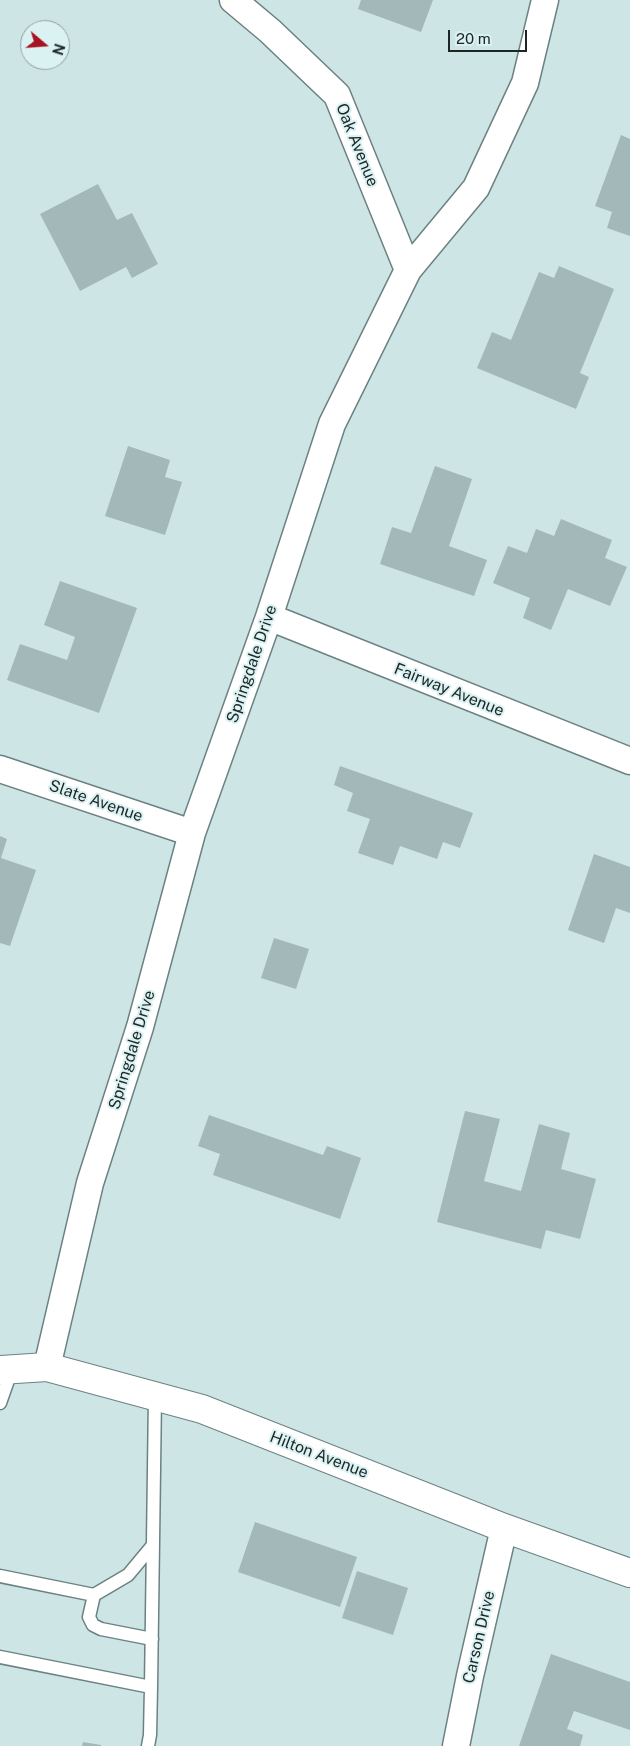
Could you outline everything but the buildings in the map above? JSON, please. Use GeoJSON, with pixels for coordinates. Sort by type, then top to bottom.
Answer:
{"type":"FeatureCollection","features":[{"type":"Feature","properties":{"kind":"street","name":"Oak Avenue"},"geometry":{"type":"LineString","coordinates":[[233,0],[270,31],[337,96],[408,270]]}},
{"type":"Feature","properties":{"kind":"street","name":"Springdale Drive"},"geometry":{"type":"LineString","coordinates":[[47,1367],[90,1183],[140,1027],[192,834],[269,617],[332,424],[408,270],[476,188],[525,83],[545,0]]}},
{"type":"Feature","properties":{"kind":"street","name":"Fairway Avenue"},"geometry":{"type":"LineString","coordinates":[[269,617],[630,761]]}},
{"type":"Feature","properties":{"kind":"street","name":"Slate Avenue"},"geometry":{"type":"LineString","coordinates":[[0,769],[192,834]]}},
{"type":"Feature","properties":{"kind":"street","name":"Hilton Avenue"},"geometry":{"type":"LineString","coordinates":[[6,1370],[47,1367],[202,1409],[504,1528],[630,1573]]}},
{"type":"Feature","properties":{"kind":"street","name":"Carson Drive"},"geometry":{"type":"LineString","coordinates":[[456,1746],[504,1528]]}},
{"type":"Feature","properties":{"kind":"lane"},"geometry":{"type":"LineString","coordinates":[[0,1403],[6,1370]]}},
{"type":"Feature","properties":{"kind":"lane"},"geometry":{"type":"LineString","coordinates":[[148,1746],[150,1735],[152,1639],[155,1396]]}},
{"type":"Feature","properties":{"kind":"lane"},"geometry":{"type":"LineString","coordinates":[[0,1576],[94,1595],[128,1575],[153,1545]]}},
{"type":"Feature","properties":{"kind":"lane"},"geometry":{"type":"LineString","coordinates":[[94,1595],[89,1618],[93,1625],[101,1629],[152,1639]]}},
{"type":"Feature","properties":{"kind":"lane"},"geometry":{"type":"LineString","coordinates":[[0,1657],[151,1687]]}}]}
